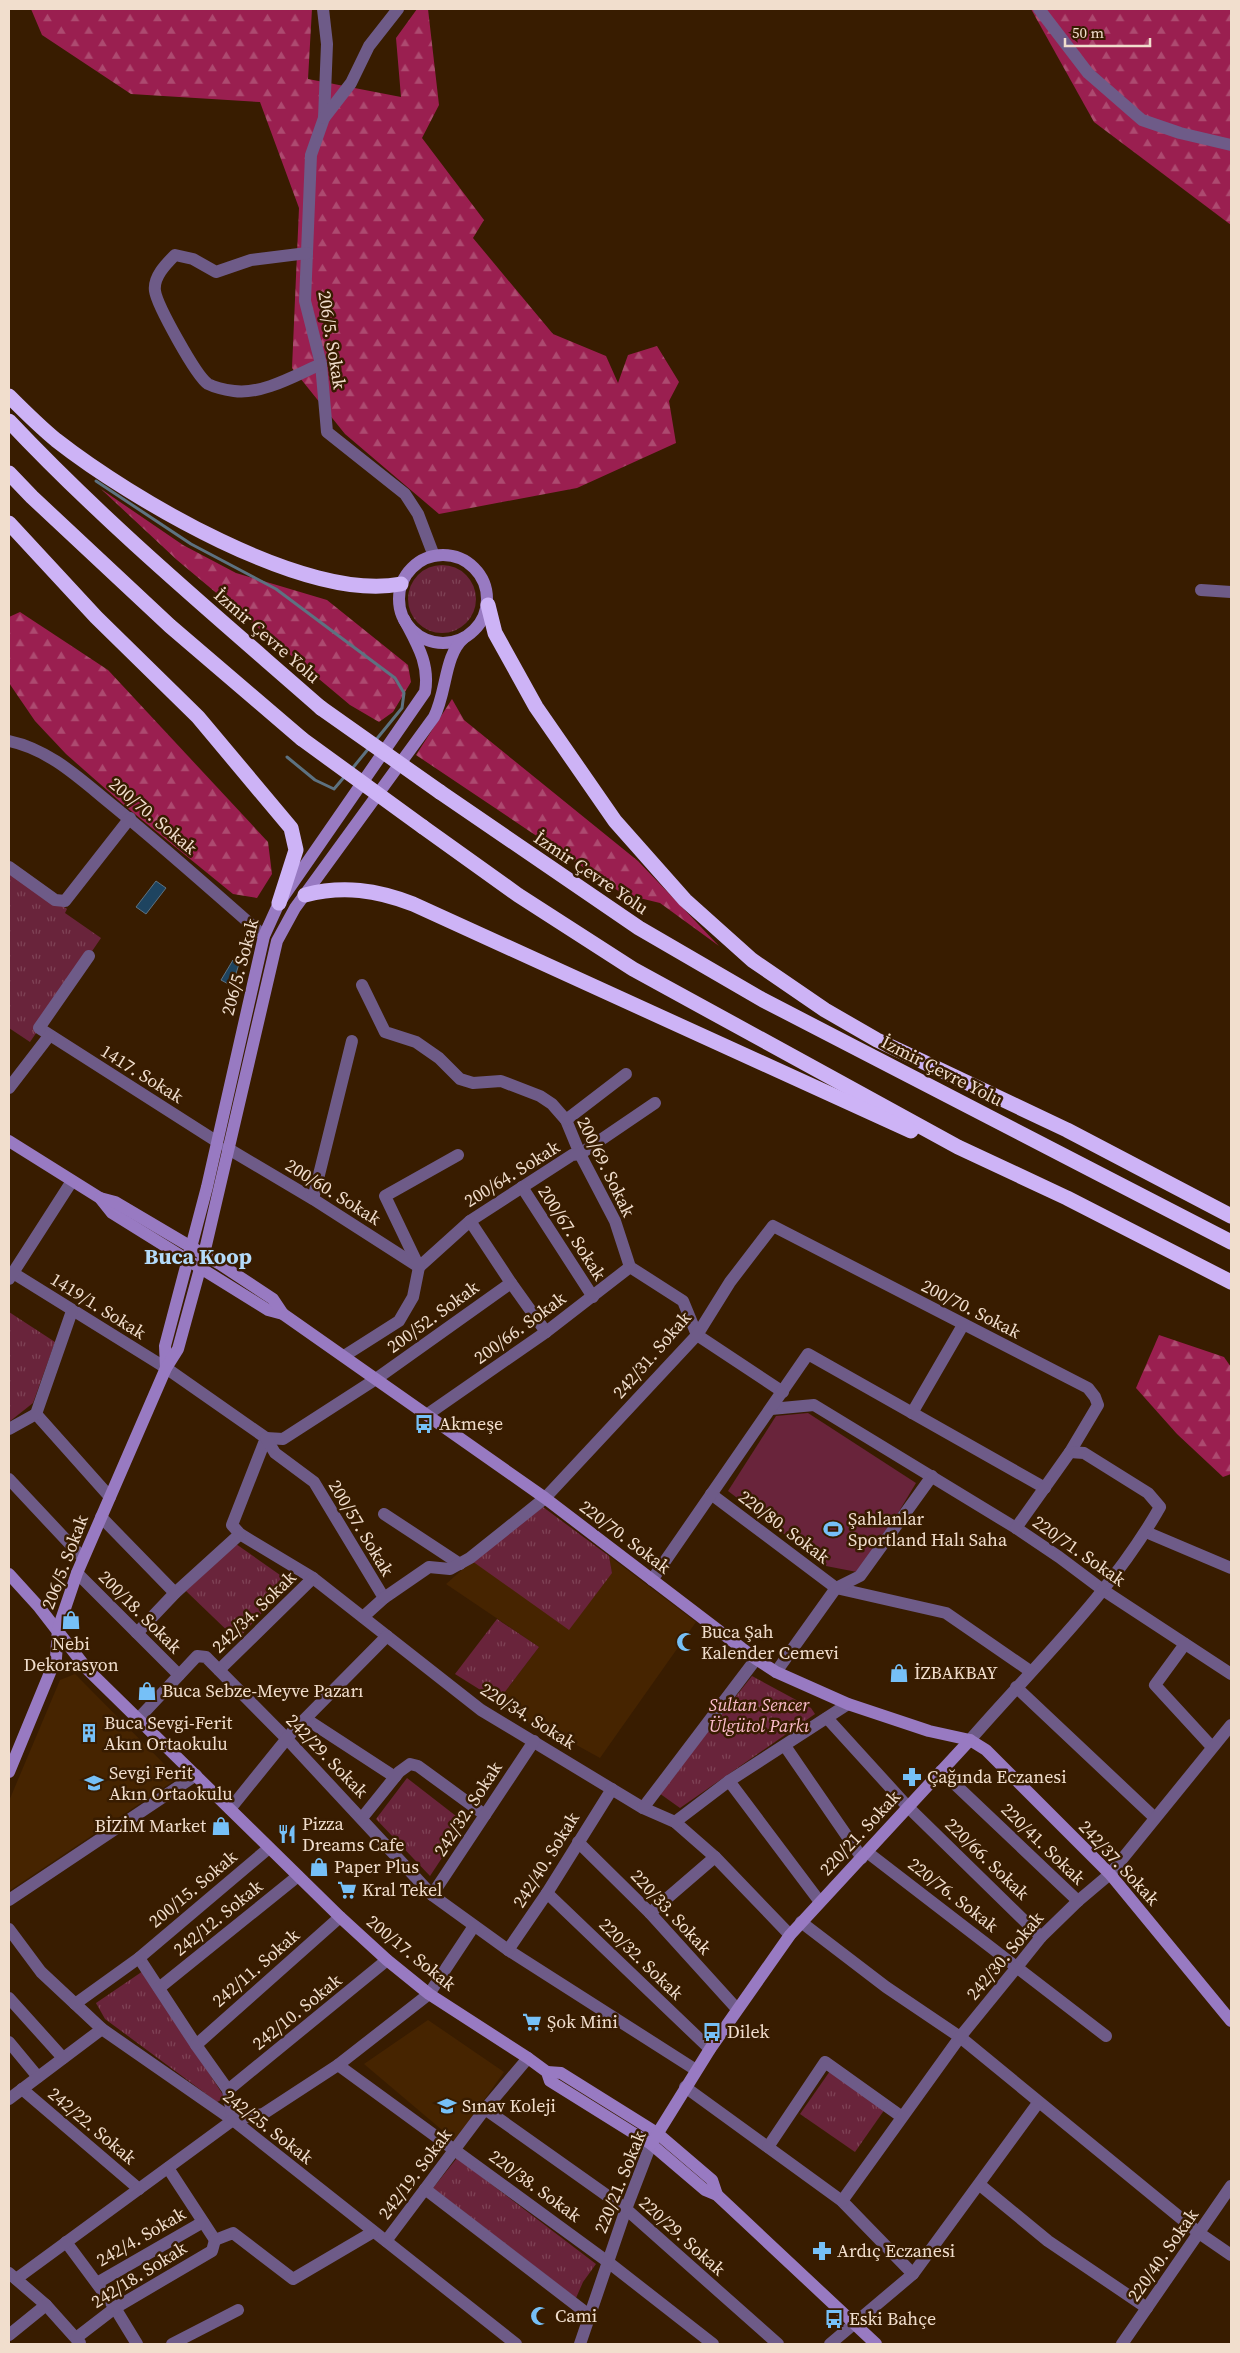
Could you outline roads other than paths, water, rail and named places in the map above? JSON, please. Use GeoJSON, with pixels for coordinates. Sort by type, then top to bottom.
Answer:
{"type":"FeatureCollection","features":[{"type":"Feature","properties":{"kind":"highway"},"geometry":{"type":"LineString","coordinates":[[9,396],[55,439],[81,458],[136,494],[250,555],[320,578],[358,587],[388,587],[401,584]]}},
{"type":"Feature","properties":{"kind":"highway","name":"İzmir Çevre Yolu"},"geometry":{"type":"LineString","coordinates":[[9,421],[56,470],[191,595],[322,708],[440,792],[639,928],[763,1000],[1231,1242]]}},
{"type":"Feature","properties":{"kind":"highway"},"geometry":{"type":"LineString","coordinates":[[9,473],[32,497],[170,626],[302,739],[518,895],[633,969],[958,1147],[1067,1198],[1231,1282]]}},
{"type":"Feature","properties":{"kind":"highway"},"geometry":{"type":"LineString","coordinates":[[9,523],[96,617],[198,717],[291,828],[296,850],[279,902]]}},
{"type":"Feature","properties":{"kind":"highway"},"geometry":{"type":"LineString","coordinates":[[488,605],[495,633],[536,707],[615,821],[685,900],[752,960],[825,1010],[877,1040],[1067,1130],[1231,1216]]}},
{"type":"Feature","properties":{"kind":"highway"},"geometry":{"type":"LineString","coordinates":[[305,895],[325,890],[365,890],[389,895],[413,904],[873,1115],[958,1147]]}},
{"type":"Feature","properties":{"kind":"street"},"geometry":{"type":"LineString","coordinates":[[322,9],[327,44],[324,118]]}},
{"type":"Feature","properties":{"kind":"street"},"geometry":{"type":"LineString","coordinates":[[324,118],[351,83],[369,46],[398,9]]}},
{"type":"Feature","properties":{"kind":"street"},"geometry":{"type":"LineString","coordinates":[[1040,9],[1088,73],[1142,120],[1180,133],[1231,145]]}},
{"type":"Feature","properties":{"kind":"street","name":"206/5. Sokak"},"geometry":{"type":"LineString","coordinates":[[324,118],[311,155],[305,301],[321,364],[327,432],[404,494],[418,514],[434,556]]}},
{"type":"Feature","properties":{"kind":"street"},"geometry":{"type":"LineString","coordinates":[[306,253],[251,260],[216,272],[193,259],[175,255],[156,280],[155,291],[196,373],[208,384],[236,391],[262,388],[321,364]]}},
{"type":"Feature","properties":{"kind":"street"},"geometry":{"type":"LineString","coordinates":[[451,555],[474,566],[480,573],[487,588],[488,605],[478,628],[464,638],[448,644],[430,642],[415,633],[404,619],[399,602],[401,584],[414,566],[434,556],[451,555]]}},
{"type":"Feature","properties":{"kind":"street"},"geometry":{"type":"LineString","coordinates":[[1201,590],[1231,592]]}},
{"type":"Feature","properties":{"kind":"street","name":"206/5. Sokak"},"geometry":{"type":"LineString","coordinates":[[166,1368],[165,1346],[190,1253],[264,936],[279,902],[425,692],[427,680],[426,665],[421,651],[404,619]]}},
{"type":"Feature","properties":{"kind":"street","name":"206/5. Sokak"},"geometry":{"type":"LineString","coordinates":[[9,1772],[12,1756],[56,1658],[58,1629],[76,1573],[166,1368],[178,1349],[204,1254],[277,941],[287,921],[305,895],[434,717],[444,693],[452,654],[456,645],[464,638]]}},
{"type":"Feature","properties":{"kind":"street","name":"200/70. Sokak"},"geometry":{"type":"LineString","coordinates":[[9,741],[34,748],[58,762],[130,818],[264,936]]}},
{"type":"Feature","properties":{"kind":"street"},"geometry":{"type":"LineString","coordinates":[[9,867],[55,900],[65,900],[130,818]]}},
{"type":"Feature","properties":{"kind":"street"},"geometry":{"type":"LineString","coordinates":[[9,1088],[49,1036],[39,1028],[88,956]]}},
{"type":"Feature","properties":{"kind":"street","name":"200/69. Sokak"},"geometry":{"type":"LineString","coordinates":[[362,985],[385,1032],[416,1042],[439,1058],[460,1079],[472,1083],[501,1081],[540,1096],[552,1104],[566,1120],[580,1154],[615,1221],[630,1267]]}},
{"type":"Feature","properties":{"kind":"street","name":"1417. Sokak"},"geometry":{"type":"LineString","coordinates":[[49,1036],[216,1142]]}},
{"type":"Feature","properties":{"kind":"street"},"geometry":{"type":"LineString","coordinates":[[313,1199],[352,1041]]}},
{"type":"Feature","properties":{"kind":"street"},"geometry":{"type":"LineString","coordinates":[[566,1120],[626,1074]]}},
{"type":"Feature","properties":{"kind":"street","name":"200/64. Sokak"},"geometry":{"type":"LineString","coordinates":[[419,1266],[470,1221],[572,1155],[580,1154],[655,1104]]}},
{"type":"Feature","properties":{"kind":"street"},"geometry":{"type":"LineString","coordinates":[[9,1141],[100,1198],[115,1202],[190,1253]]}},
{"type":"Feature","properties":{"kind":"street","name":"200/60. Sokak"},"geometry":{"type":"LineString","coordinates":[[228,1148],[419,1266]]}},
{"type":"Feature","properties":{"kind":"street"},"geometry":{"type":"LineString","coordinates":[[344,1356],[399,1321],[413,1298],[419,1266],[385,1196],[458,1155]]}},
{"type":"Feature","properties":{"kind":"street"},"geometry":{"type":"LineString","coordinates":[[11,1276],[72,1181]]}},
{"type":"Feature","properties":{"kind":"street","name":"200/67. Sokak"},"geometry":{"type":"LineString","coordinates":[[522,1187],[593,1297]]}},
{"type":"Feature","properties":{"kind":"street"},"geometry":{"type":"LineString","coordinates":[[470,1221],[510,1283],[546,1332]]}},
{"type":"Feature","properties":{"kind":"street","name":"200/70. Sokak"},"geometry":{"type":"LineString","coordinates":[[773,1226],[1088,1388],[1098,1405],[1070,1452]]}},
{"type":"Feature","properties":{"kind":"street","name":"242/31. Sokak"},"geometry":{"type":"LineString","coordinates":[[545,1498],[697,1335],[730,1282],[773,1226]]}},
{"type":"Feature","properties":{"kind":"street","name":"220/70. Sokak"},"geometry":{"type":"LineString","coordinates":[[190,1253],[204,1254],[273,1299],[283,1314]]}},
{"type":"Feature","properties":{"kind":"street","name":"220/70. Sokak"},"geometry":{"type":"LineString","coordinates":[[190,1253],[200,1267],[268,1310],[283,1314],[428,1414],[545,1498],[756,1659],[776,1672],[848,1704],[928,1731],[970,1740]]}},
{"type":"Feature","properties":{"kind":"street"},"geometry":{"type":"LineString","coordinates":[[630,1267],[683,1301],[697,1335],[783,1392]]}},
{"type":"Feature","properties":{"kind":"street","name":"200/66. Sokak"},"geometry":{"type":"LineString","coordinates":[[428,1414],[546,1332],[630,1267]]}},
{"type":"Feature","properties":{"kind":"street","name":"1419/1. Sokak"},"geometry":{"type":"LineString","coordinates":[[11,1276],[166,1368]]}},
{"type":"Feature","properties":{"kind":"street","name":"200/52. Sokak"},"geometry":{"type":"LineString","coordinates":[[376,1379],[510,1283]]}},
{"type":"Feature","properties":{"kind":"street"},"geometry":{"type":"LineString","coordinates":[[9,1430],[36,1414],[72,1311]]}},
{"type":"Feature","properties":{"kind":"street"},"geometry":{"type":"LineString","coordinates":[[912,1413],[963,1325]]}},
{"type":"Feature","properties":{"kind":"street"},"geometry":{"type":"LineString","coordinates":[[652,1580],[808,1354],[1045,1488]]}},
{"type":"Feature","properties":{"kind":"street"},"geometry":{"type":"LineString","coordinates":[[166,1368],[266,1438],[283,1439],[376,1379]]}},
{"type":"Feature","properties":{"kind":"street","name":"220/71. Sokak"},"geometry":{"type":"LineString","coordinates":[[771,1408],[814,1405],[1016,1528],[1103,1590],[1231,1674]]}},
{"type":"Feature","properties":{"kind":"street"},"geometry":{"type":"LineString","coordinates":[[36,1414],[110,1497]]}},
{"type":"Feature","properties":{"kind":"street"},"geometry":{"type":"LineString","coordinates":[[136,1633],[175,1593],[240,1534],[232,1525],[266,1438]]}},
{"type":"Feature","properties":{"kind":"street","name":"200/57. Sokak"},"geometry":{"type":"LineString","coordinates":[[266,1438],[275,1453],[314,1482],[384,1598],[363,1617]]}},
{"type":"Feature","properties":{"kind":"street"},"geometry":{"type":"LineString","coordinates":[[1016,1528],[1070,1452]]}},
{"type":"Feature","properties":{"kind":"street","name":"220/21. Sokak"},"geometry":{"type":"LineString","coordinates":[[580,2344],[626,2209],[654,2138],[685,2087],[737,2009],[790,1935],[970,1740],[1103,1590],[1146,1532],[1160,1507],[1148,1493],[1084,1453],[1070,1452]]}},
{"type":"Feature","properties":{"kind":"street","name":"220/80. Sokak"},"geometry":{"type":"LineString","coordinates":[[776,1672],[836,1588],[860,1576],[932,1476]]}},
{"type":"Feature","properties":{"kind":"street"},"geometry":{"type":"LineString","coordinates":[[9,1479],[83,1558]]}},
{"type":"Feature","properties":{"kind":"street","name":"220/80. Sokak"},"geometry":{"type":"LineString","coordinates":[[711,1494],[836,1588],[946,1614],[1030,1671]]}},
{"type":"Feature","properties":{"kind":"street"},"geometry":{"type":"LineString","coordinates":[[384,1598],[429,1567],[450,1569],[460,1564],[545,1498]]}},
{"type":"Feature","properties":{"kind":"street"},"geometry":{"type":"LineString","coordinates":[[384,1514],[460,1564]]}},
{"type":"Feature","properties":{"kind":"street"},"geometry":{"type":"LineString","coordinates":[[101,1517],[175,1593]]}},
{"type":"Feature","properties":{"kind":"street"},"geometry":{"type":"LineString","coordinates":[[1146,1532],[1231,1568]]}},
{"type":"Feature","properties":{"kind":"street","name":"220/34. Sokak"},"geometry":{"type":"LineString","coordinates":[[240,1534],[313,1578],[481,1710],[643,1808],[675,1822],[715,1857],[790,1935]]}},
{"type":"Feature","properties":{"kind":"street","name":"200/18. Sokak"},"geometry":{"type":"LineString","coordinates":[[76,1573],[179,1675]]}},
{"type":"Feature","properties":{"kind":"street","name":"200/17. Sokak"},"geometry":{"type":"LineString","coordinates":[[9,1574],[58,1629],[87,1669],[340,1917],[387,1960],[429,1994],[547,2072],[550,2081],[654,2138],[705,2190],[717,2194],[876,2344]]}},
{"type":"Feature","properties":{"kind":"street","name":"242/34. Sokak"},"geometry":{"type":"LineString","coordinates":[[219,1670],[313,1578]]}},
{"type":"Feature","properties":{"kind":"street"},"geometry":{"type":"LineString","coordinates":[[230,1808],[306,1718],[387,1636]]}},
{"type":"Feature","properties":{"kind":"street"},"geometry":{"type":"LineString","coordinates":[[1185,1644],[1154,1685],[1212,1747]]}},
{"type":"Feature","properties":{"kind":"street","name":"242/29. Sokak"},"geometry":{"type":"LineString","coordinates":[[138,1719],[197,1656],[206,1657],[287,1739],[432,1895],[508,1950],[696,2070]]}},
{"type":"Feature","properties":{"kind":"street"},"geometry":{"type":"LineString","coordinates":[[643,1808],[756,1659]]}},
{"type":"Feature","properties":{"kind":"street"},"geometry":{"type":"LineString","coordinates":[[1016,1687],[1155,1818]]}},
{"type":"Feature","properties":{"kind":"street"},"geometry":{"type":"LineString","coordinates":[[675,1822],[729,1781],[786,1746],[848,1704]]}},
{"type":"Feature","properties":{"kind":"street"},"geometry":{"type":"LineString","coordinates":[[306,1718],[394,1777]]}},
{"type":"Feature","properties":{"kind":"street","name":"220/66. Sokak"},"geometry":{"type":"LineString","coordinates":[[827,1718],[908,1806],[1041,1937]]}},
{"type":"Feature","properties":{"kind":"street","name":"242/30. Sokak"},"geometry":{"type":"LineString","coordinates":[[842,2201],[960,2038],[1041,1937],[1078,1901],[1110,1874],[1231,1725]]}},
{"type":"Feature","properties":{"kind":"street","name":"242/37. Sokak"},"geometry":{"type":"LineString","coordinates":[[970,1740],[986,1750],[1110,1874],[1231,2021]]}},
{"type":"Feature","properties":{"kind":"street","name":"242/32. Sokak"},"geometry":{"type":"LineString","coordinates":[[432,1895],[534,1741]]}},
{"type":"Feature","properties":{"kind":"street","name":"220/76. Sokak"},"geometry":{"type":"LineString","coordinates":[[786,1746],[864,1855],[1017,1967],[1106,2036]]}},
{"type":"Feature","properties":{"kind":"street"},"geometry":{"type":"LineString","coordinates":[[362,1818],[394,1777],[405,1766],[415,1764],[485,1815]]}},
{"type":"Feature","properties":{"kind":"street","name":"220/41. Sokak"},"geometry":{"type":"LineString","coordinates":[[941,1771],[1078,1901]]}},
{"type":"Feature","properties":{"kind":"street"},"geometry":{"type":"LineString","coordinates":[[9,1900],[196,1775]]}},
{"type":"Feature","properties":{"kind":"street"},"geometry":{"type":"LineString","coordinates":[[729,1781],[820,1902]]}},
{"type":"Feature","properties":{"kind":"street","name":"242/40. Sokak"},"geometry":{"type":"LineString","coordinates":[[508,1950],[547,1893],[612,1789]]}},
{"type":"Feature","properties":{"kind":"street","name":"220/33. Sokak"},"geometry":{"type":"LineString","coordinates":[[578,1842],[650,1913],[737,2009]]}},
{"type":"Feature","properties":{"kind":"street","name":"200/15. Sokak"},"geometry":{"type":"LineString","coordinates":[[74,2004],[139,1958],[269,1848]]}},
{"type":"Feature","properties":{"kind":"street"},"geometry":{"type":"LineString","coordinates":[[650,1913],[715,1857]]}},
{"type":"Feature","properties":{"kind":"street","name":"242/12. Sokak"},"geometry":{"type":"LineString","coordinates":[[159,1988],[298,1876]]}},
{"type":"Feature","properties":{"kind":"street","name":"220/32. Sokak"},"geometry":{"type":"LineString","coordinates":[[547,1893],[710,2049]]}},
{"type":"Feature","properties":{"kind":"street","name":"242/11. Sokak"},"geometry":{"type":"LineString","coordinates":[[196,2046],[340,1917]]}},
{"type":"Feature","properties":{"kind":"street"},"geometry":{"type":"LineString","coordinates":[[802,1922],[886,1987],[960,2038],[1200,2233],[1231,2255]]}},
{"type":"Feature","properties":{"kind":"street"},"geometry":{"type":"LineString","coordinates":[[79,2341],[46,2305],[12,2276],[66,2242],[233,2120],[263,2114],[338,2065],[429,1994],[474,1926]]}},
{"type":"Feature","properties":{"kind":"street","name":"242/25. Sokak"},"geometry":{"type":"LineString","coordinates":[[9,1929],[41,1972],[102,2029],[233,2120],[516,2344]]}},
{"type":"Feature","properties":{"kind":"street"},"geometry":{"type":"LineString","coordinates":[[139,1958],[196,2046],[228,2090],[233,2120]]}},
{"type":"Feature","properties":{"kind":"street","name":"242/10. Sokak"},"geometry":{"type":"LineString","coordinates":[[228,2090],[387,1960]]}},
{"type":"Feature","properties":{"kind":"street"},"geometry":{"type":"LineString","coordinates":[[9,1998],[63,2058]]}},
{"type":"Feature","properties":{"kind":"street"},"geometry":{"type":"LineString","coordinates":[[9,2099],[102,2029]]}},
{"type":"Feature","properties":{"kind":"street"},"geometry":{"type":"LineString","coordinates":[[9,2042],[38,2077]]}},
{"type":"Feature","properties":{"kind":"street","name":"242/19. Sokak"},"geometry":{"type":"LineString","coordinates":[[386,2241],[485,2109],[528,2058]]}},
{"type":"Feature","properties":{"kind":"street"},"geometry":{"type":"LineString","coordinates":[[768,2147],[825,2062],[902,2117]]}},
{"type":"Feature","properties":{"kind":"street"},"geometry":{"type":"LineString","coordinates":[[338,2065],[455,2149]]}},
{"type":"Feature","properties":{"kind":"street"},"geometry":{"type":"LineString","coordinates":[[685,2087],[842,2201],[913,2274]]}},
{"type":"Feature","properties":{"kind":"street","name":"242/22. Sokak"},"geometry":{"type":"LineString","coordinates":[[22,2089],[139,2189]]}},
{"type":"Feature","properties":{"kind":"street"},"geometry":{"type":"LineString","coordinates":[[830,2344],[913,2274],[980,2185],[1038,2103]]}},
{"type":"Feature","properties":{"kind":"street","name":"220/29. Sokak"},"geometry":{"type":"LineString","coordinates":[[485,2109],[626,2209],[778,2344]]}},
{"type":"Feature","properties":{"kind":"street","name":"220/38. Sokak"},"geometry":{"type":"LineString","coordinates":[[455,2149],[608,2262],[713,2344]]}},
{"type":"Feature","properties":{"kind":"street"},"geometry":{"type":"LineString","coordinates":[[168,2168],[215,2240]]}},
{"type":"Feature","properties":{"kind":"street"},"geometry":{"type":"LineString","coordinates":[[980,2185],[1048,2241],[1147,2308]]}},
{"type":"Feature","properties":{"kind":"street","name":"220/40. Sokak"},"geometry":{"type":"LineString","coordinates":[[1122,2344],[1231,2186]]}},
{"type":"Feature","properties":{"kind":"street"},"geometry":{"type":"LineString","coordinates":[[425,2189],[589,2315]]}},
{"type":"Feature","properties":{"kind":"street","name":"242/4. Sokak"},"geometry":{"type":"LineString","coordinates":[[97,2282],[203,2222]]}},
{"type":"Feature","properties":{"kind":"street","name":"242/19. Sokak"},"geometry":{"type":"LineString","coordinates":[[215,2240],[232,2233],[293,2279],[373,2232]]}},
{"type":"Feature","properties":{"kind":"street","name":"242/18. Sokak"},"geometry":{"type":"LineString","coordinates":[[79,2341],[115,2308],[212,2251],[215,2240]]}},
{"type":"Feature","properties":{"kind":"street"},"geometry":{"type":"LineString","coordinates":[[66,2242],[97,2282],[137,2344]]}},
{"type":"Feature","properties":{"kind":"street"},"geometry":{"type":"LineString","coordinates":[[17,2344],[9,2335],[46,2305]]}},
{"type":"Feature","properties":{"kind":"street"},"geometry":{"type":"LineString","coordinates":[[172,2344],[238,2310]]}},
{"type":"Feature","properties":{"kind":"water"},"geometry":{"type":"Polygon","coordinates":[[[156,881],[166,888],[146,914],[136,907],[156,881]]]}},
{"type":"Feature","properties":{"kind":"water"},"geometry":{"type":"Polygon","coordinates":[[[233,960],[239,964],[232,986],[221,980],[233,960]]]}},
{"type":"Feature","properties":{"kind":"waterway"},"geometry":{"type":"LineString","coordinates":[[96,481],[191,544],[276,589],[395,678],[404,693],[402,708],[375,741]]}},
{"type":"Feature","properties":{"kind":"waterway"},"geometry":{"type":"LineString","coordinates":[[351,770],[369,748]]}},
{"type":"Feature","properties":{"kind":"waterway"},"geometry":{"type":"LineString","coordinates":[[287,757],[315,780],[334,789],[345,776]]}},
{"type":"Feature","properties":{"kind":"place","name":"Akmeşe"},"geometry":{"type":"Point","coordinates":[424,1424]}},
{"type":"Feature","properties":{"kind":"place","name":"Şahlanlar Sportland Halı Saha"},"geometry":{"type":"Point","coordinates":[833,1529]}},
{"type":"Feature","properties":{"kind":"place","name":"Nebi Dekorasyon"},"geometry":{"type":"Point","coordinates":[71,1620]}},
{"type":"Feature","properties":{"kind":"place","name":"Buca Şah Kalender Cemevi"},"geometry":{"type":"Point","coordinates":[686,1642]}},
{"type":"Feature","properties":{"kind":"place","name":"İZBAKBAY"},"geometry":{"type":"Point","coordinates":[899,1673]}},
{"type":"Feature","properties":{"kind":"place","name":"Buca Sebze-Meyve Pazarı"},"geometry":{"type":"Point","coordinates":[147,1691]}},
{"type":"Feature","properties":{"kind":"place","name":"Buca Sevgi-Ferit Akın Ortaokulu"},"geometry":{"type":"Point","coordinates":[89,1733]}},
{"type":"Feature","properties":{"kind":"place","name":"Çağında Eczanesi"},"geometry":{"type":"Point","coordinates":[912,1777]}},
{"type":"Feature","properties":{"kind":"place","name":"Sevgi Ferit Akın Ortaokulu"},"geometry":{"type":"Point","coordinates":[94,1783]}},
{"type":"Feature","properties":{"kind":"place","name":"BİZİM Market"},"geometry":{"type":"Point","coordinates":[221,1826]}},
{"type":"Feature","properties":{"kind":"place","name":"Pizza Dreams Cafe"},"geometry":{"type":"Point","coordinates":[287,1834]}},
{"type":"Feature","properties":{"kind":"place","name":"Paper Plus"},"geometry":{"type":"Point","coordinates":[319,1867]}},
{"type":"Feature","properties":{"kind":"place","name":"Kral Tekel"},"geometry":{"type":"Point","coordinates":[347,1890]}},
{"type":"Feature","properties":{"kind":"place","name":"Şok Mini"},"geometry":{"type":"Point","coordinates":[532,2022]}},
{"type":"Feature","properties":{"kind":"place","name":"Dilek"},"geometry":{"type":"Point","coordinates":[712,2032]}},
{"type":"Feature","properties":{"kind":"place","name":"Sınav Koleji"},"geometry":{"type":"Point","coordinates":[447,2106]}},
{"type":"Feature","properties":{"kind":"place","name":"Ardıç Eczanesi"},"geometry":{"type":"Point","coordinates":[822,2251]}},
{"type":"Feature","properties":{"kind":"place","name":"Cami"},"geometry":{"type":"Point","coordinates":[540,2316]}},
{"type":"Feature","properties":{"kind":"place","name":"Eski Bahçe"},"geometry":{"type":"Point","coordinates":[834,2319]}},
{"type":"Feature","properties":{"kind":"district","name":"Buca Koop"},"geometry":{"type":"Point","coordinates":[198,1256]}},
{"type":"Feature","properties":{"kind":"park label","name":"Sultan Sencer Ülgütol Parkı"},"geometry":{"type":"Point","coordinates":[759,1715]}}]}
